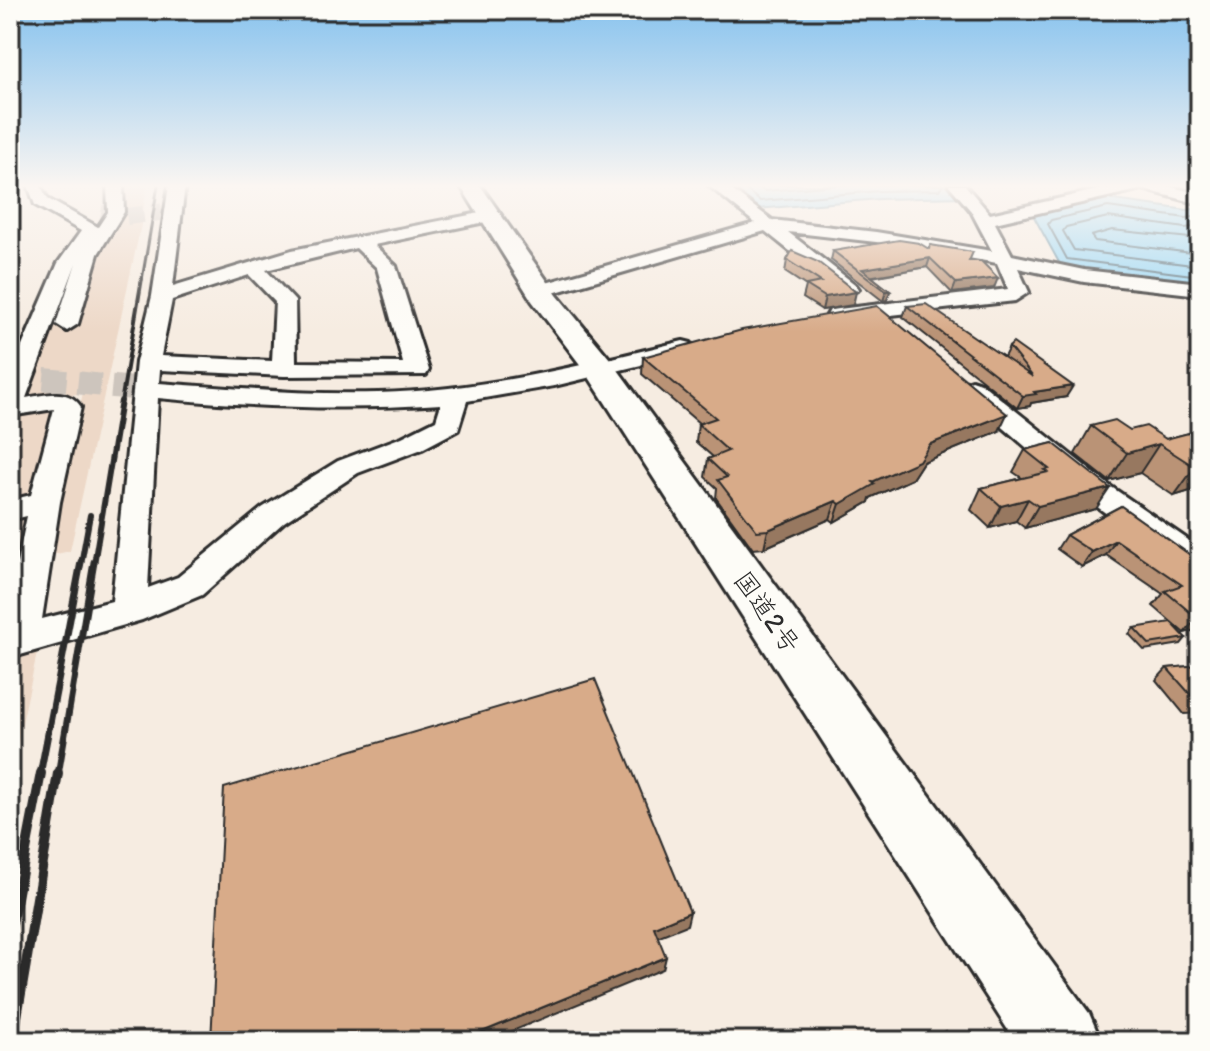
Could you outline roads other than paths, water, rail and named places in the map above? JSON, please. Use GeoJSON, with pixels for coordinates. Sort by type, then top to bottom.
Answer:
{"type":"FeatureCollection","features":[{"type":"Feature","properties":{"kind":"highway","name":"国道2号"},"geometry":{"type":"LineString","coordinates":[[502,234],[571,336],[598,366],[1061,1041]]}},
{"type":"Feature","properties":{"kind":"street"},"geometry":{"type":"LineString","coordinates":[[88,234],[67,263],[11,399],[59,401],[68,407],[15,641],[129,610],[190,586],[273,515],[348,467],[412,443],[448,424],[456,395]]}},
{"type":"Feature","properties":{"kind":"street"},"geometry":{"type":"LineString","coordinates":[[67,324],[89,254],[102,234]]}},
{"type":"Feature","properties":{"kind":"street"},"geometry":{"type":"LineString","coordinates":[[129,610],[170,234]]}},
{"type":"Feature","properties":{"kind":"street"},"geometry":{"type":"LineString","coordinates":[[162,296],[292,256],[383,234]]}},
{"type":"Feature","properties":{"kind":"street"},"geometry":{"type":"LineString","coordinates":[[539,291],[737,234]]}},
{"type":"Feature","properties":{"kind":"street"},"geometry":{"type":"LineString","coordinates":[[779,234],[909,338]]}},
{"type":"Feature","properties":{"kind":"street"},"geometry":{"type":"LineString","coordinates":[[840,234],[951,248],[1084,276],[1200,289]]}},
{"type":"Feature","properties":{"kind":"street"},"geometry":{"type":"LineString","coordinates":[[819,318],[873,309],[1008,297],[1019,292],[994,234]]}},
{"type":"Feature","properties":{"kind":"street"},"geometry":{"type":"LineString","coordinates":[[157,377],[284,369],[417,370],[386,266],[360,242]]}},
{"type":"Feature","properties":{"kind":"street"},"geometry":{"type":"LineString","coordinates":[[254,269],[285,301],[284,369]]}},
{"type":"Feature","properties":{"kind":"street"},"geometry":{"type":"LineString","coordinates":[[10,333],[39,329]]}},
{"type":"Feature","properties":{"kind":"street"},"geometry":{"type":"LineString","coordinates":[[157,377],[306,401],[380,401],[456,395],[554,379],[698,344]]}},
{"type":"Feature","properties":{"kind":"street"},"geometry":{"type":"LineString","coordinates":[[157,377],[299,387],[373,387],[441,383],[541,368],[598,366]]}},
{"type":"Feature","properties":{"kind":"street"},"geometry":{"type":"LineString","coordinates":[[945,367],[1099,493],[1200,565]]}},
{"type":"Feature","properties":{"kind":"street"},"geometry":{"type":"LineString","coordinates":[[10,510],[45,502]]}},
{"type":"Feature","properties":{"kind":"water"},"geometry":{"type":"Polygon","coordinates":[[[1043,234],[1200,234],[1200,284],[1061,266],[1043,234]]]}},
{"type":"Feature","properties":{"kind":"tunnel"},"geometry":{"type":"LineString","coordinates":[[10,376],[159,391]]}},
{"type":"Feature","properties":{"kind":"railway"},"geometry":{"type":"LineString","coordinates":[[142,280],[150,234]]}},
{"type":"Feature","properties":{"kind":"railway"},"geometry":{"type":"LineString","coordinates":[[121,403],[142,278]]}},
{"type":"Feature","properties":{"kind":"railway"},"geometry":{"type":"LineString","coordinates":[[94,564],[121,401]]}},
{"type":"Feature","properties":{"kind":"railway"},"geometry":{"type":"LineString","coordinates":[[81,564],[90,515]]}},
{"type":"Feature","properties":{"kind":"railway"},"geometry":{"type":"LineString","coordinates":[[40,775],[81,562]]}},
{"type":"Feature","properties":{"kind":"railway"},"geometry":{"type":"LineString","coordinates":[[58,775],[94,562]]}},
{"type":"Feature","properties":{"kind":"railway"},"geometry":{"type":"LineString","coordinates":[[10,934],[41,773]]}},
{"type":"Feature","properties":{"kind":"railway"},"geometry":{"type":"LineString","coordinates":[[13,1041],[58,773]]}}]}
